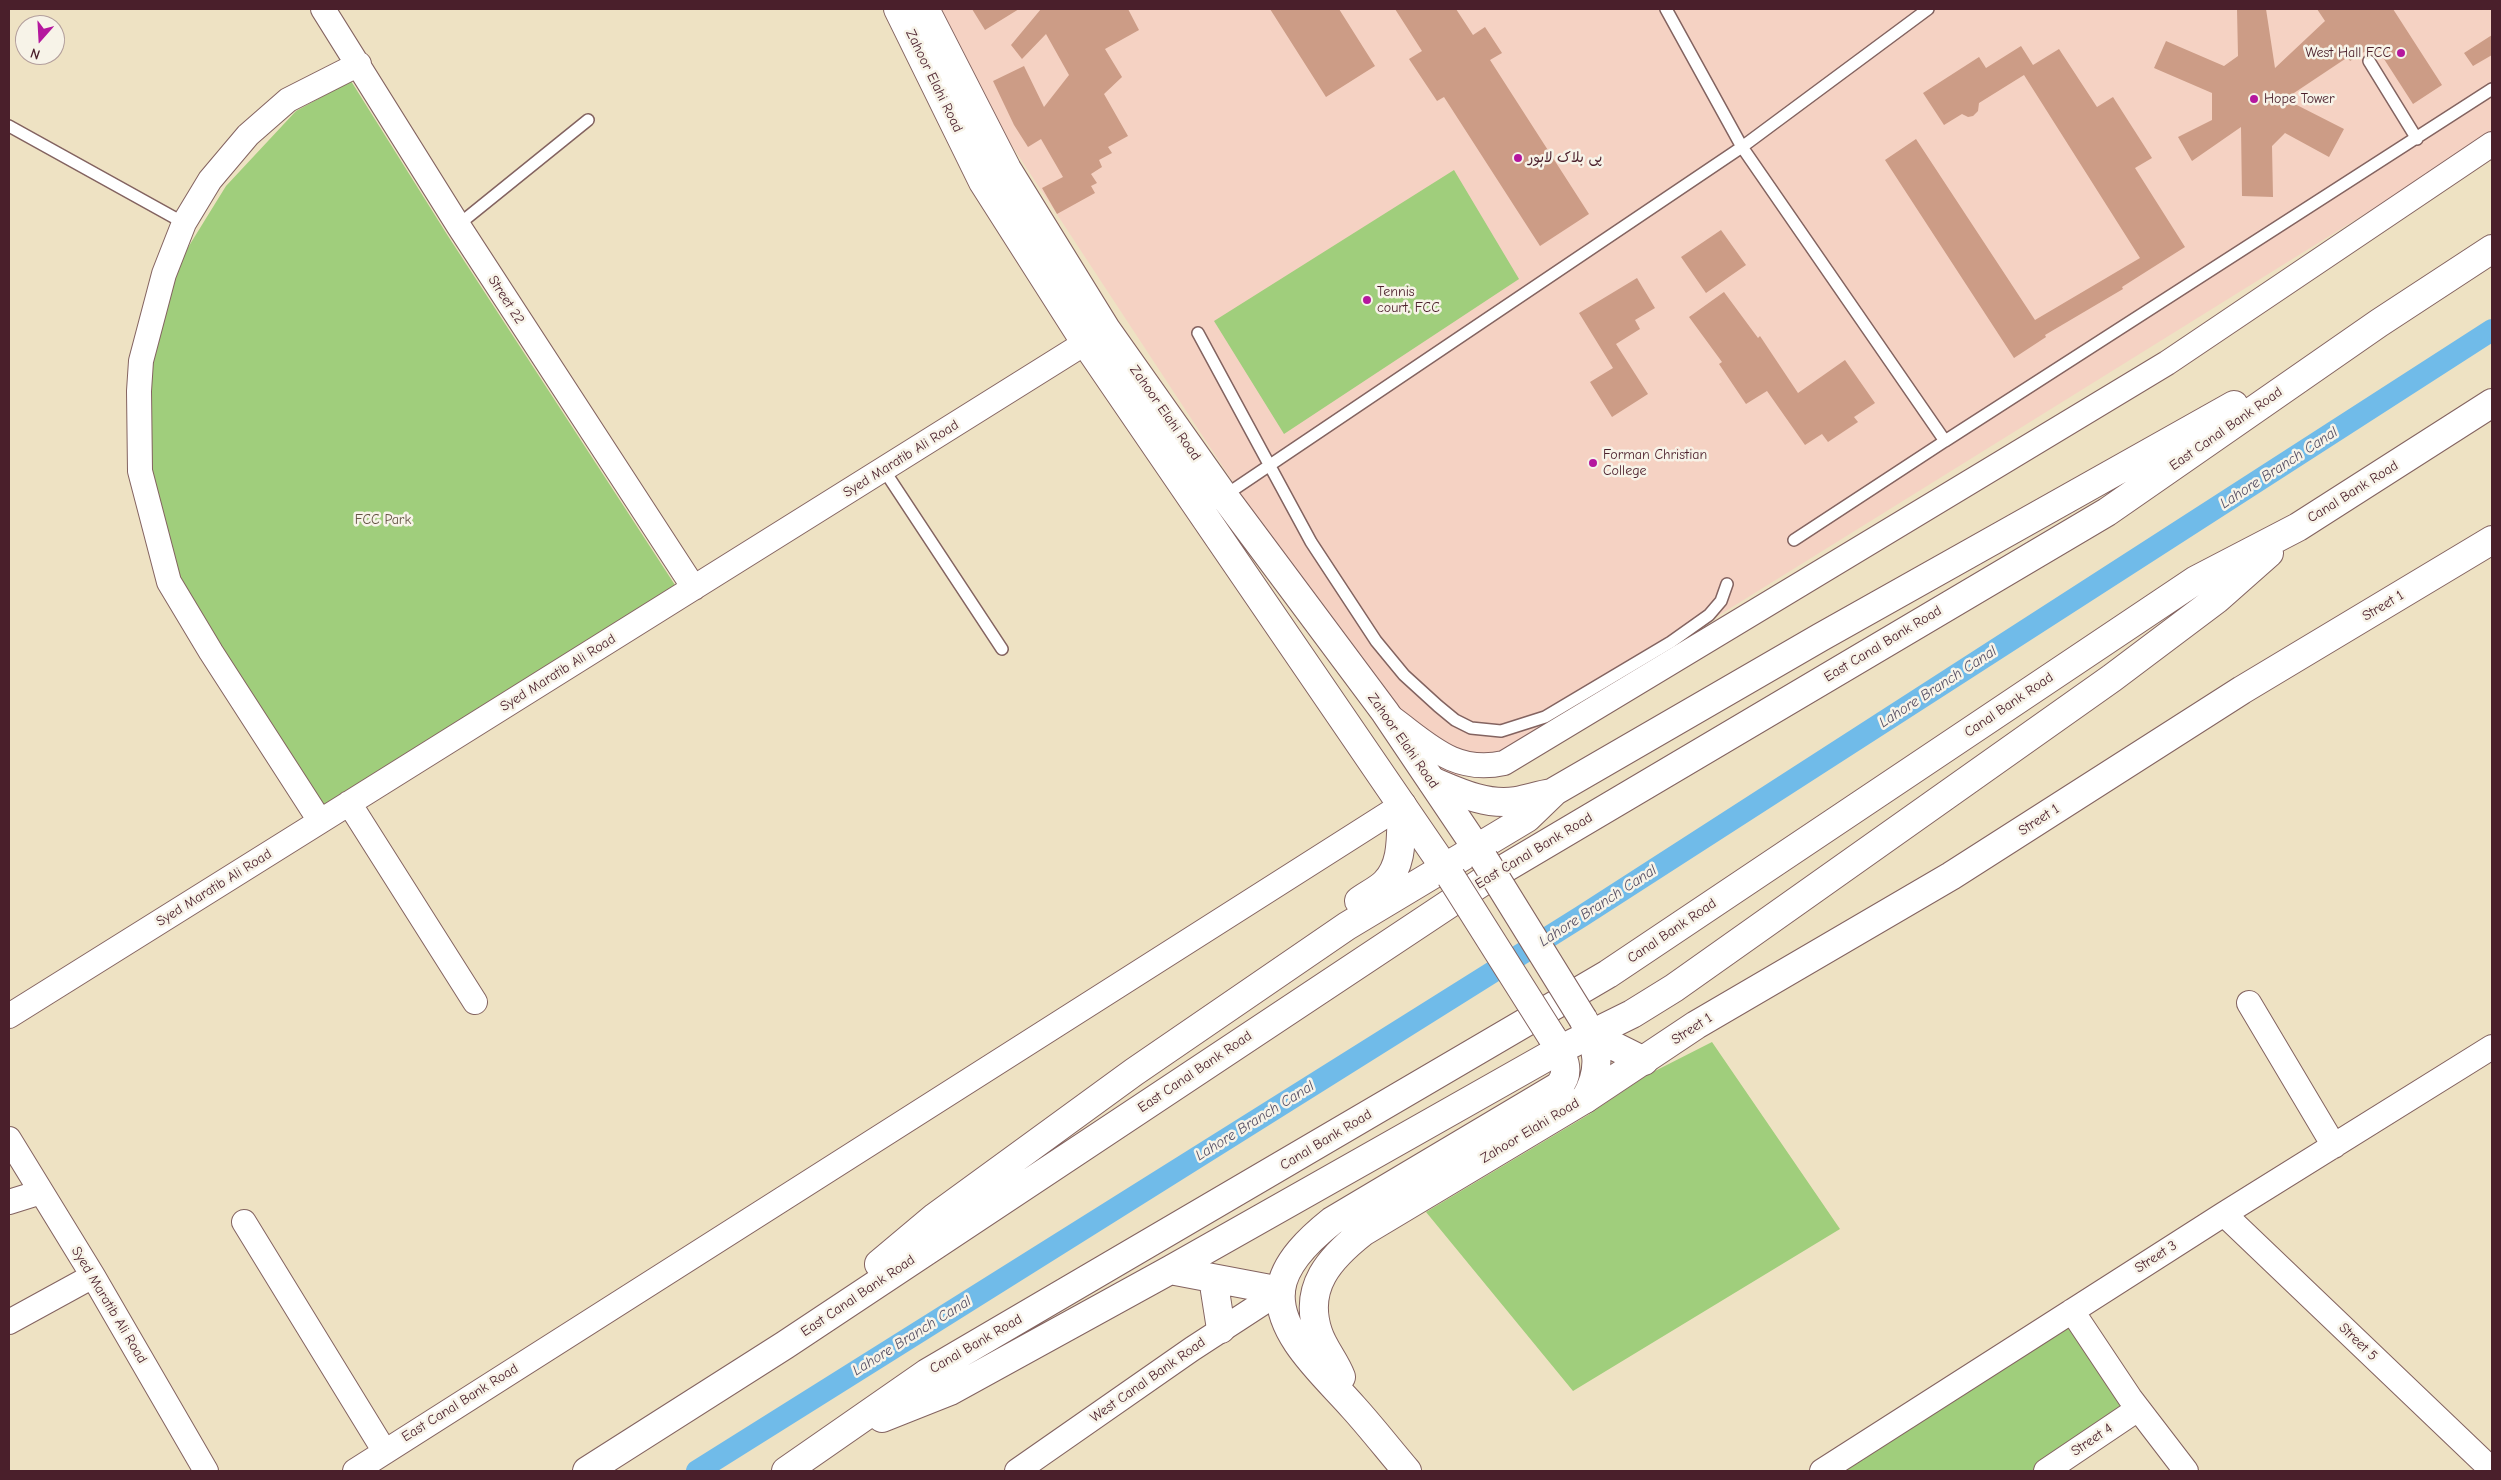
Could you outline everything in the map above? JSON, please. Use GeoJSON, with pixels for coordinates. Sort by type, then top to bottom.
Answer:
{"type":"FeatureCollection","features":[{"type":"Feature","properties":{"kind":"main road","name":"Zahoor Elahi Road"},"geometry":{"type":"LineString","coordinates":[[898,9],[983,182],[1096,336],[1224,496],[1385,712],[1480,853],[1587,1027],[1597,1053],[1598,1063],[1592,1086],[1585,1098],[1363,1232],[1331,1259],[1317,1286],[1314,1318],[1318,1333],[1337,1367],[1353,1406]]}},
{"type":"Feature","properties":{"kind":"main road","name":"Zahoor Elahi Road"},"geometry":{"type":"LineString","coordinates":[[925,9],[1096,336],[1402,805],[1448,872],[1556,1044],[1567,1070],[1565,1078],[1559,1086],[1332,1221],[1321,1230],[1287,1270],[1281,1291]]}},
{"type":"Feature","properties":{"kind":"main road","name":"East Canal Bank Road"},"geometry":{"type":"LineString","coordinates":[[587,1471],[785,1345],[1485,880],[2107,512],[2379,323],[2492,248]]}},
{"type":"Feature","properties":{"kind":"main road"},"geometry":{"type":"LineString","coordinates":[[785,1345],[935,1217],[1134,1072],[1347,926],[1480,853],[1527,818],[1556,792],[1821,636],[2379,323]]}},
{"type":"Feature","properties":{"kind":"main road","name":"Canal Bank Road"},"geometry":{"type":"LineString","coordinates":[[839,1436],[927,1373],[1608,974],[2196,580],[2298,527],[2492,404]]}},
{"type":"Feature","properties":{"kind":"main road"},"geometry":{"type":"LineString","coordinates":[[786,1471],[839,1436],[950,1391],[1170,1270],[1556,1044],[1587,1027],[1632,1014],[1674,988],[2112,678],[2217,600],[2298,527]]}},
{"type":"Feature","properties":{"kind":"main road","name":"Street 1"},"geometry":{"type":"LineString","coordinates":[[1585,1098],[1644,1061],[1696,1025],[1952,876],[2242,690],[2492,540]]}},
{"type":"Feature","properties":{"kind":"main road"},"geometry":{"type":"LineString","coordinates":[[1432,781],[1462,794],[1499,802],[1515,802],[1556,792]]}},
{"type":"Feature","properties":{"kind":"main road"},"geometry":{"type":"LineString","coordinates":[[1347,926],[1356,903],[1385,884],[1394,871],[1399,858],[1402,805]]}},
{"type":"Feature","properties":{"kind":"main road"},"geometry":{"type":"LineString","coordinates":[[1587,1027],[1644,1061]]}},
{"type":"Feature","properties":{"kind":"main road"},"geometry":{"type":"LineString","coordinates":[[1170,1270],[1281,1291],[1284,1313],[1302,1348],[1321,1373],[1353,1406],[1407,1471]]}},
{"type":"Feature","properties":{"kind":"main road"},"geometry":{"type":"LineString","coordinates":[[1213,1278],[1221,1330]]}},
{"type":"Feature","properties":{"kind":"street","name":"Street 22"},"geometry":{"type":"LineString","coordinates":[[322,9],[359,64],[458,225],[694,588]]}},
{"type":"Feature","properties":{"kind":"street"},"geometry":{"type":"LineString","coordinates":[[320,821],[211,652],[169,582],[140,471],[138,434],[141,361],[164,274],[184,223],[210,180],[248,134],[288,100],[359,64]]}},
{"type":"Feature","properties":{"kind":"street"},"geometry":{"type":"LineString","coordinates":[[1385,712],[1454,761],[1471,766],[1487,767],[1504,763],[2167,363],[2492,144]]}},
{"type":"Feature","properties":{"kind":"street","name":"Syed Maratib Ali Road"},"geometry":{"type":"LineString","coordinates":[[9,1016],[1096,336]]}},
{"type":"Feature","properties":{"kind":"street"},"geometry":{"type":"LineString","coordinates":[[349,803],[476,1002]]}},
{"type":"Feature","properties":{"kind":"street","name":"East Canal Bank Road"},"geometry":{"type":"LineString","coordinates":[[355,1471],[1402,805]]}},
{"type":"Feature","properties":{"kind":"street"},"geometry":{"type":"LineString","coordinates":[[2249,1003],[2334,1146]]}},
{"type":"Feature","properties":{"kind":"street","name":"Street 3"},"geometry":{"type":"LineString","coordinates":[[1822,1471],[2224,1214],[2492,1047]]}},
{"type":"Feature","properties":{"kind":"street","name":"Syed Maratib Ali Road"},"geometry":{"type":"LineString","coordinates":[[9,1139],[206,1471]]}},
{"type":"Feature","properties":{"kind":"street"},"geometry":{"type":"LineString","coordinates":[[9,1202],[41,1192]]}},
{"type":"Feature","properties":{"kind":"street","name":"Street 5"},"geometry":{"type":"LineString","coordinates":[[2224,1214],[2492,1470]]}},
{"type":"Feature","properties":{"kind":"street"},"geometry":{"type":"LineString","coordinates":[[244,1222],[385,1452]]}},
{"type":"Feature","properties":{"kind":"street"},"geometry":{"type":"LineString","coordinates":[[9,1322],[92,1276]]}},
{"type":"Feature","properties":{"kind":"street","name":"West Canal Bank Road"},"geometry":{"type":"LineString","coordinates":[[1018,1471],[1221,1330],[1281,1291]]}},
{"type":"Feature","properties":{"kind":"street"},"geometry":{"type":"LineString","coordinates":[[2072,1311],[2138,1409],[2186,1471]]}},
{"type":"Feature","properties":{"kind":"street","name":"Street 4"},"geometry":{"type":"LineString","coordinates":[[2046,1471],[2138,1409]]}},
{"type":"Feature","properties":{"kind":"lane"},"geometry":{"type":"LineString","coordinates":[[1666,9],[1742,147],[1945,441]]}},
{"type":"Feature","properties":{"kind":"lane"},"geometry":{"type":"LineString","coordinates":[[1224,496],[1742,147],[1928,9]]}},
{"type":"Feature","properties":{"kind":"lane"},"geometry":{"type":"LineString","coordinates":[[2370,61],[2417,139]]}},
{"type":"Feature","properties":{"kind":"lane"},"geometry":{"type":"LineString","coordinates":[[1794,540],[2492,89]]}},
{"type":"Feature","properties":{"kind":"lane"},"geometry":{"type":"LineString","coordinates":[[458,225],[588,120]]}},
{"type":"Feature","properties":{"kind":"lane"},"geometry":{"type":"LineString","coordinates":[[9,126],[184,223]]}},
{"type":"Feature","properties":{"kind":"lane"},"geometry":{"type":"LineString","coordinates":[[1198,333],[1311,542],[1376,641],[1404,675],[1455,720],[1471,728],[1501,731],[1545,716],[1671,642],[1709,615],[1721,601],[1727,584]]}},
{"type":"Feature","properties":{"kind":"lane"},"geometry":{"type":"LineString","coordinates":[[884,470],[1002,649]]}},
{"type":"Feature","properties":{"kind":"shaded area","name":"Forman Christian College"},"geometry":{"type":"Polygon","coordinates":[[[922,9],[2492,9],[2492,135],[1436,791],[922,9]]]}},
{"type":"Feature","properties":{"kind":"green space","name":"FCC Park"},"geometry":{"type":"Polygon","coordinates":[[[351,81],[448,236],[675,585],[323,807],[199,620],[169,563],[148,466],[144,391],[179,262],[226,186],[296,111],[351,81]]]}},
{"type":"Feature","properties":{"kind":"green space","name":"Tennis court, FCC"},"geometry":{"type":"Polygon","coordinates":[[[1454,170],[1519,279],[1284,434],[1214,321],[1454,170]]]}},
{"type":"Feature","properties":{"kind":"green space"},"geometry":{"type":"Polygon","coordinates":[[[1712,1042],[1840,1229],[1573,1391],[1426,1212],[1588,1115],[1649,1074],[1712,1042]]]}},
{"type":"Feature","properties":{"kind":"green space"},"geometry":{"type":"Polygon","coordinates":[[[2072,1311],[2138,1409],[2046,1471],[1822,1471],[2072,1311]]]}},
{"type":"Feature","properties":{"kind":"building"},"geometry":{"type":"Polygon","coordinates":[[[972,9],[1019,9],[985,30],[972,9]]]}},
{"type":"Feature","properties":{"kind":"building"},"geometry":{"type":"Polygon","coordinates":[[[1041,9],[1128,9],[1139,30],[1105,49],[1122,77],[1104,94],[1128,136],[1108,147],[1112,153],[1099,160],[1102,167],[1091,174],[1097,183],[1091,186],[1095,193],[1057,214],[1042,188],[1063,177],[1041,139],[1028,147],[1014,125],[993,81],[1024,66],[1044,107],[1069,75],[1046,34],[1022,59],[1011,45],[1041,9]]]}},
{"type":"Feature","properties":{"kind":"building"},"geometry":{"type":"Polygon","coordinates":[[[1270,9],[1339,9],[1375,66],[1326,97],[1270,9]]]}},
{"type":"Feature","properties":{"kind":"building","name":"پی بلاک لاہور"},"geometry":{"type":"Polygon","coordinates":[[[1395,9],[1456,9],[1473,35],[1485,27],[1502,53],[1490,60],[1589,214],[1540,246],[1444,97],[1437,101],[1409,59],[1422,51],[1395,9]]]}},
{"type":"Feature","properties":{"kind":"building","name":"Hope Tower"},"geometry":{"type":"Polygon","coordinates":[[[2237,9],[2266,9],[2275,68],[2325,21],[2317,9],[2393,9],[2442,85],[2413,104],[2375,45],[2350,61],[2348,57],[2285,99],[2344,129],[2329,157],[2285,133],[2272,146],[2273,197],[2242,196],[2241,127],[2192,161],[2178,137],[2212,120],[2212,93],[2154,68],[2166,41],[2224,66],[2238,56],[2237,9]]]}},
{"type":"Feature","properties":{"kind":"building"},"geometry":{"type":"Polygon","coordinates":[[[2492,35],[2492,55],[2473,66],[2464,53],[2492,35]]]}},
{"type":"Feature","properties":{"kind":"building"},"geometry":{"type":"Polygon","coordinates":[[[2021,46],[2033,65],[2059,49],[2097,107],[2113,97],[2152,158],[2135,168],[2185,247],[2122,287],[2123,289],[2045,335],[2046,337],[2014,358],[1885,160],[1916,139],[2035,320],[2140,258],[2024,75],[1979,103],[1978,111],[1973,116],[1968,117],[1962,114],[1944,125],[1923,93],[1979,57],[1986,68],[2021,46]]]}},
{"type":"Feature","properties":{"kind":"building"},"geometry":{"type":"Polygon","coordinates":[[[1721,230],[1746,265],[1706,293],[1681,257],[1721,230]]]}},
{"type":"Feature","properties":{"kind":"building"},"geometry":{"type":"Polygon","coordinates":[[[1637,278],[1655,308],[1635,320],[1640,329],[1616,344],[1648,394],[1612,417],[1590,382],[1613,368],[1579,313],[1637,278]]]}},
{"type":"Feature","properties":{"kind":"building"},"geometry":{"type":"Polygon","coordinates":[[[1724,292],[1758,338],[1760,336],[1798,393],[1845,360],[1875,403],[1854,417],[1858,422],[1828,442],[1822,434],[1805,445],[1767,391],[1746,404],[1719,364],[1722,362],[1689,317],[1724,292]]]}},
{"type":"Feature","properties":{"kind":"waterway","name":"Lahore Branch Canal"},"geometry":{"type":"LineString","coordinates":[[697,1471],[1582,916],[2492,330]]}},
{"type":"Feature","properties":{"kind":"place","name":"West Hall FCC"},"geometry":{"type":"Point","coordinates":[2401,53]}},
{"type":"Feature","properties":{"kind":"place","name":"Hope Tower"},"geometry":{"type":"Point","coordinates":[2254,99]}},
{"type":"Feature","properties":{"kind":"place","name":"پی بلاک لاہور"},"geometry":{"type":"Point","coordinates":[1518,158]}},
{"type":"Feature","properties":{"kind":"place","name":"Tennis court, FCC"},"geometry":{"type":"Point","coordinates":[1367,300]}},
{"type":"Feature","properties":{"kind":"place","name":"Forman Christian College"},"geometry":{"type":"Point","coordinates":[1593,463]}}]}
